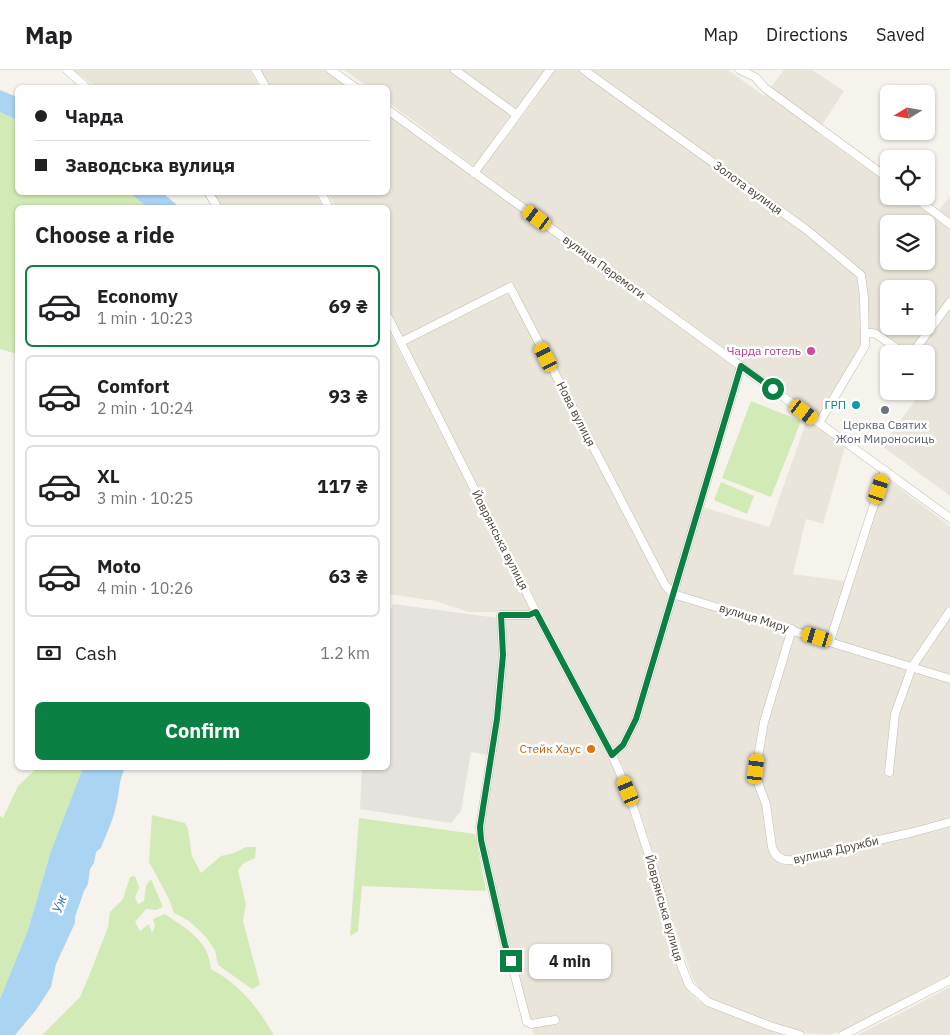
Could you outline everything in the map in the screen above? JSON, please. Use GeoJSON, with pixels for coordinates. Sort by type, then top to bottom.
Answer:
{"type":"FeatureCollection","features":[{"type":"Feature","properties":{"kind":"street"},"geometry":{"type":"LineString","coordinates":[[67,70],[84,85]]}},
{"type":"Feature","properties":{"kind":"street"},"geometry":{"type":"LineString","coordinates":[[256,70],[264,85]]}},
{"type":"Feature","properties":{"kind":"street"},"geometry":{"type":"LineString","coordinates":[[331,70],[352,85]]}},
{"type":"Feature","properties":{"kind":"street"},"geometry":{"type":"LineString","coordinates":[[455,70],[517,115]]}},
{"type":"Feature","properties":{"kind":"street"},"geometry":{"type":"LineString","coordinates":[[474,173],[550,70]]}},
{"type":"Feature","properties":{"kind":"street","name":"Золота вулиця"},"geometry":{"type":"LineString","coordinates":[[584,70],[807,230],[861,275],[864,297],[865,334]]}},
{"type":"Feature","properties":{"kind":"street"},"geometry":{"type":"LineString","coordinates":[[740,70],[755,77],[765,88],[880,172]]}},
{"type":"Feature","properties":{"kind":"street","name":"вулиця Перемоги"},"geometry":{"type":"LineString","coordinates":[[390,111],[950,518]]}},
{"type":"Feature","properties":{"kind":"street"},"geometry":{"type":"LineString","coordinates":[[925,205],[950,224]]}},
{"type":"Feature","properties":{"kind":"street","name":"Нова вулиця"},"geometry":{"type":"LineString","coordinates":[[401,342],[510,287],[665,585],[673,594]]}},
{"type":"Feature","properties":{"kind":"street"},"geometry":{"type":"LineString","coordinates":[[918,345],[950,302]]}},
{"type":"Feature","properties":{"kind":"street","name":"Йоврянська вулиця"},"geometry":{"type":"LineString","coordinates":[[390,323],[536,612],[612,755],[631,800],[688,985],[708,1002],[770,1026],[800,1035]]}},
{"type":"Feature","properties":{"kind":"street"},"geometry":{"type":"LineString","coordinates":[[820,423],[860,357],[865,346],[865,334],[876,334],[892,345]]}},
{"type":"Feature","properties":{"kind":"street"},"geometry":{"type":"LineString","coordinates":[[612,755],[623,745],[636,719],[741,366]]}},
{"type":"Feature","properties":{"kind":"street"},"geometry":{"type":"LineString","coordinates":[[830,641],[885,470]]}},
{"type":"Feature","properties":{"kind":"street","name":"вулиця Миру"},"geometry":{"type":"LineString","coordinates":[[673,594],[950,679]]}},
{"type":"Feature","properties":{"kind":"street"},"geometry":{"type":"LineString","coordinates":[[889,772],[895,714],[912,667],[950,611]]}},
{"type":"Feature","properties":{"kind":"street"},"geometry":{"type":"LineString","coordinates":[[536,612],[529,615],[501,615],[503,655],[497,719],[480,827],[481,840],[505,945],[527,1022],[532,1024],[555,1020]]}},
{"type":"Feature","properties":{"kind":"street","name":"вулиця Дружби"},"geometry":{"type":"LineString","coordinates":[[792,629],[764,722],[756,769],[759,786],[766,804],[774,854],[785,860],[792,860],[950,822]]}},
{"type":"Feature","properties":{"kind":"street"},"geometry":{"type":"LineString","coordinates":[[843,1035],[950,980]]}},
{"type":"Feature","properties":{"kind":"shaded area"},"geometry":{"type":"Polygon","coordinates":[[[73,70],[250,70],[258,85],[93,85],[73,70]]]}},
{"type":"Feature","properties":{"kind":"shaded area"},"geometry":{"type":"Polygon","coordinates":[[[260,70],[325,70],[346,85],[269,85],[260,70]]]}},
{"type":"Feature","properties":{"kind":"shaded area"},"geometry":{"type":"Polygon","coordinates":[[[344,70],[545,70],[474,166],[390,103],[390,85],[365,85],[344,70]]]}},
{"type":"Feature","properties":{"kind":"shaded area"},"geometry":{"type":"Polygon","coordinates":[[[555,70],[728,70],[764,96],[784,70],[812,70],[844,91],[817,133],[880,178],[880,205],[917,205],[931,215],[880,215],[880,270],[935,270],[935,216],[950,196],[950,496],[882,446],[915,400],[935,400],[935,345],[901,345],[884,335],[935,335],[935,280],[880,280],[880,333],[874,329],[864,330],[859,350],[818,417],[480,171],[555,70]]]}},
{"type":"Feature","properties":{"kind":"shaded area"},"geometry":{"type":"Polygon","coordinates":[[[390,116],[737,368],[696,505],[769,527],[807,420],[845,447],[823,524],[806,519],[793,574],[852,582],[887,479],[950,526],[950,976],[940,979],[849,1029],[828,1035],[805,1033],[763,1020],[703,994],[693,979],[681,946],[644,823],[624,769],[526,582],[390,313],[390,205],[335,205],[329,195],[390,195],[390,116]]]}},
{"type":"Feature","properties":{"kind":"shaded area"},"geometry":{"type":"Polygon","coordinates":[[[214,195],[316,195],[322,205],[221,205],[214,195]]]}},
{"type":"Feature","properties":{"kind":"shaded area"},"geometry":{"type":"Polygon","coordinates":[[[390,333],[500,547],[535,620],[610,758],[642,846],[671,948],[685,987],[697,1000],[715,1009],[782,1035],[534,1035],[510,946],[485,842],[483,825],[508,656],[504,612],[469,612],[435,601],[390,594],[390,333]]]}},
{"type":"Feature","properties":{"kind":"shaded area"},"geometry":{"type":"Polygon","coordinates":[[[393,604],[498,618],[501,654],[488,755],[471,752],[461,811],[451,823],[360,809],[362,770],[390,770],[390,610],[393,604]]]}},
{"type":"Feature","properties":{"kind":"shaded area"},"geometry":{"type":"Polygon","coordinates":[[[950,987],[950,1035],[857,1035],[901,1013],[950,987]]]}},
{"type":"Feature","properties":{"kind":"green space"},"geometry":{"type":"Polygon","coordinates":[[[0,112],[15,119],[15,195],[132,195],[145,205],[15,205],[15,353],[0,349],[0,112]]]}},
{"type":"Feature","properties":{"kind":"green space"},"geometry":{"type":"Polygon","coordinates":[[[751,401],[801,421],[771,497],[722,478],[751,401]]]}},
{"type":"Feature","properties":{"kind":"green space"},"geometry":{"type":"Polygon","coordinates":[[[721,482],[754,496],[747,514],[714,500],[721,482]]]}},
{"type":"Feature","properties":{"kind":"green space"},"geometry":{"type":"Polygon","coordinates":[[[35,770],[82,770],[51,851],[28,930],[0,999],[0,816],[3,818],[18,786],[35,770]]]}},
{"type":"Feature","properties":{"kind":"green space"},"geometry":{"type":"Polygon","coordinates":[[[152,815],[185,823],[188,829],[192,856],[201,873],[221,856],[234,853],[246,847],[256,847],[255,858],[244,863],[238,870],[246,904],[243,921],[260,985],[252,989],[218,965],[215,950],[205,936],[189,921],[174,913],[169,899],[149,862],[152,815]]]}},
{"type":"Feature","properties":{"kind":"green space"},"geometry":{"type":"Polygon","coordinates":[[[359,818],[475,834],[486,891],[362,886],[358,931],[350,936],[359,818]]]}},
{"type":"Feature","properties":{"kind":"green space"},"geometry":{"type":"Polygon","coordinates":[[[135,876],[139,887],[135,898],[138,904],[144,901],[146,886],[151,879],[163,907],[156,910],[146,909],[135,922],[140,931],[149,924],[152,933],[155,926],[153,919],[165,914],[188,930],[206,950],[211,969],[231,982],[247,997],[261,1014],[274,1035],[42,1035],[80,997],[108,927],[110,912],[123,899],[130,877],[135,876]]]}},
{"type":"Feature","properties":{"kind":"water"},"geometry":{"type":"Polygon","coordinates":[[[0,90],[15,96],[15,119],[0,112],[0,90]]]}},
{"type":"Feature","properties":{"kind":"water"},"geometry":{"type":"Polygon","coordinates":[[[132,195],[165,195],[177,205],[145,205],[132,195]]]}},
{"type":"Feature","properties":{"kind":"water","name":"Уж"},"geometry":{"type":"Polygon","coordinates":[[[82,770],[124,770],[113,817],[101,848],[96,852],[94,863],[90,869],[88,884],[75,917],[75,923],[56,964],[51,987],[36,1010],[15,1035],[0,1035],[0,999],[28,930],[51,851],[82,770]]]}},
{"type":"Feature","properties":{"kind":"place","name":"Чарда готель"},"geometry":{"type":"Point","coordinates":[811,351]}},
{"type":"Feature","properties":{"kind":"place","name":"ГРП"},"geometry":{"type":"Point","coordinates":[856,405]}},
{"type":"Feature","properties":{"kind":"place","name":"Церква Святих Жон Мироносиць"},"geometry":{"type":"Point","coordinates":[885,410]}},
{"type":"Feature","properties":{"kind":"place","name":"Стейк Хаус"},"geometry":{"type":"Point","coordinates":[591,749]}},
{"type":"Feature","properties":{"kind":"route"},"geometry":{"type":"LineString","coordinates":[[511,961],[505,945],[481,840],[480,827],[490,753],[497,719],[503,655],[501,615],[529,615],[536,612],[612,755],[623,745],[636,719],[741,366],[773,389]]}}]}
